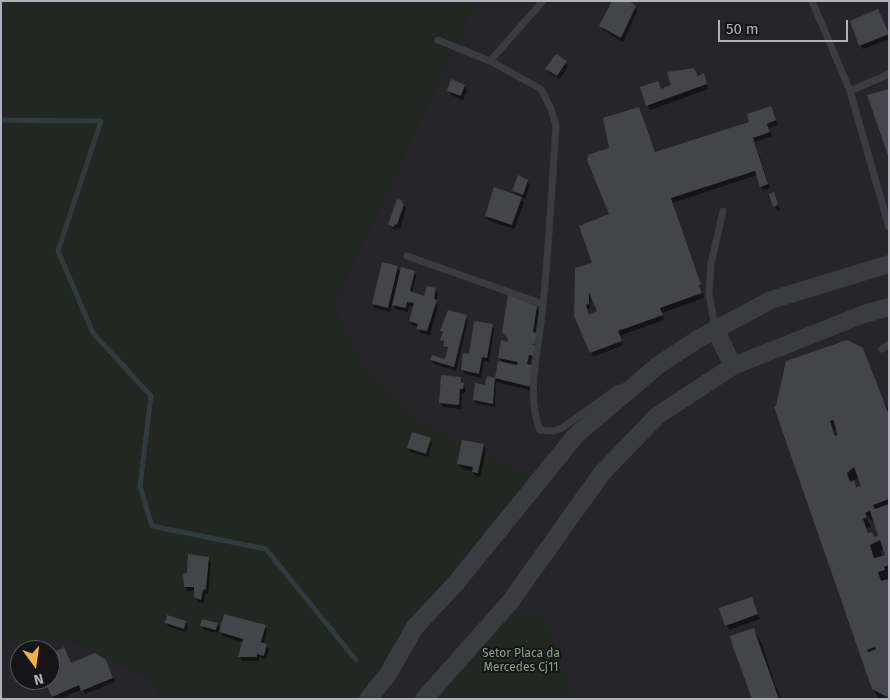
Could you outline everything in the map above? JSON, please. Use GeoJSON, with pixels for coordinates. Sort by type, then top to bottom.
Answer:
{"type":"FeatureCollection","features":[{"type":"Feature","properties":{"kind":"street"},"geometry":{"type":"LineString","coordinates":[[368,699],[388,674],[415,627],[456,583],[576,435],[657,366],[715,328],[772,300],[889,264]]}},
{"type":"Feature","properties":{"kind":"street"},"geometry":{"type":"LineString","coordinates":[[424,699],[510,602],[602,473],[657,416],[733,366],[864,314],[889,307]]}},
{"type":"Feature","properties":{"kind":"street"},"geometry":{"type":"LineString","coordinates":[[715,328],[733,366]]}},
{"type":"Feature","properties":{"kind":"lane"},"geometry":{"type":"LineString","coordinates":[[490,62],[543,1]]}},
{"type":"Feature","properties":{"kind":"lane"},"geometry":{"type":"LineString","coordinates":[[812,1],[850,91],[889,226]]}},
{"type":"Feature","properties":{"kind":"lane"},"geometry":{"type":"LineString","coordinates":[[438,40],[490,62],[541,89],[552,109],[556,125],[544,304],[535,370],[535,410],[540,430],[546,432],[562,428],[615,390],[634,386]]}},
{"type":"Feature","properties":{"kind":"lane"},"geometry":{"type":"LineString","coordinates":[[850,91],[889,74]]}},
{"type":"Feature","properties":{"kind":"lane"},"geometry":{"type":"LineString","coordinates":[[715,328],[709,294],[711,264],[723,211]]}},
{"type":"Feature","properties":{"kind":"lane"},"geometry":{"type":"LineString","coordinates":[[407,256],[544,304]]}},
{"type":"Feature","properties":{"kind":"lane"},"geometry":{"type":"LineString","coordinates":[[882,349],[889,344]]}},
{"type":"Feature","properties":{"kind":"shaded area"},"geometry":{"type":"Polygon","coordinates":[[[477,1],[889,1],[889,699],[356,699],[400,634],[528,477],[415,421],[361,368],[333,306],[477,1]]]}},
{"type":"Feature","properties":{"kind":"shaded area"},"geometry":{"type":"Polygon","coordinates":[[[66,638],[153,679],[160,699],[1,699],[1,644],[10,643],[10,690],[60,690],[60,640],[44,640],[66,638]]]}},
{"type":"Feature","properties":{"kind":"green space"},"geometry":{"type":"Polygon","coordinates":[[[1,1],[477,1],[333,306],[361,368],[415,421],[529,477],[400,634],[356,699],[160,699],[153,679],[66,638],[10,640],[10,643],[1,644],[1,1]]]}},
{"type":"Feature","properties":{"kind":"green space","name":"Setor Placa da Mercedes Cj11"},"geometry":{"type":"Polygon","coordinates":[[[517,612],[537,612],[548,625],[564,666],[574,699],[440,699],[506,619],[517,612]]]}},
{"type":"Feature","properties":{"kind":"building"},"geometry":{"type":"Polygon","coordinates":[[[612,1],[629,1],[636,6],[621,38],[599,26],[612,1]]]}},
{"type":"Feature","properties":{"kind":"building"},"geometry":{"type":"Polygon","coordinates":[[[878,9],[889,34],[859,46],[850,21],[878,9]]]}},
{"type":"Feature","properties":{"kind":"building"},"geometry":{"type":"Polygon","coordinates":[[[556,54],[567,61],[557,76],[545,69],[556,54]]]}},
{"type":"Feature","properties":{"kind":"building"},"geometry":{"type":"Polygon","coordinates":[[[694,68],[698,76],[704,73],[707,84],[646,106],[640,87],[658,81],[661,89],[671,85],[667,72],[694,68]]]}},
{"type":"Feature","properties":{"kind":"building"},"geometry":{"type":"Polygon","coordinates":[[[451,79],[465,85],[461,96],[447,91],[451,79]]]}},
{"type":"Feature","properties":{"kind":"building"},"geometry":{"type":"Polygon","coordinates":[[[889,89],[889,155],[888,155],[867,95],[889,89]]]}},
{"type":"Feature","properties":{"kind":"building"},"geometry":{"type":"Polygon","coordinates":[[[771,106],[776,120],[767,124],[770,132],[753,138],[768,184],[760,187],[755,171],[671,198],[701,285],[699,285],[702,293],[660,308],[663,315],[618,331],[622,341],[590,353],[574,316],[575,268],[592,263],[579,226],[609,214],[587,160],[588,155],[609,148],[603,118],[639,107],[655,152],[749,122],[747,114],[771,106]],[[589,292],[589,304],[586,305],[589,315],[597,311],[589,292]]]}},
{"type":"Feature","properties":{"kind":"building"},"geometry":{"type":"Polygon","coordinates":[[[518,175],[528,180],[523,195],[512,191],[518,175]]]}},
{"type":"Feature","properties":{"kind":"building"},"geometry":{"type":"Polygon","coordinates":[[[494,187],[522,197],[512,225],[485,216],[494,187]]]}},
{"type":"Feature","properties":{"kind":"building"},"geometry":{"type":"Polygon","coordinates":[[[774,192],[778,205],[773,207],[769,194],[774,192]]]}},
{"type":"Feature","properties":{"kind":"building"},"geometry":{"type":"Polygon","coordinates":[[[397,199],[403,201],[402,203],[404,204],[397,225],[395,224],[394,227],[388,225],[397,199]]]}},
{"type":"Feature","properties":{"kind":"building"},"geometry":{"type":"Polygon","coordinates":[[[382,262],[398,266],[388,308],[372,304],[382,262]]]}},
{"type":"Feature","properties":{"kind":"building"},"geometry":{"type":"Polygon","coordinates":[[[401,267],[415,271],[410,291],[424,296],[427,286],[436,288],[434,299],[437,300],[427,331],[416,329],[418,324],[409,321],[414,303],[407,302],[406,308],[392,305],[401,267]]]}},
{"type":"Feature","properties":{"kind":"building"},"geometry":{"type":"Polygon","coordinates":[[[508,295],[537,306],[533,332],[537,333],[532,345],[535,345],[534,356],[529,355],[527,364],[532,365],[531,387],[495,378],[498,361],[517,365],[518,362],[498,358],[501,340],[508,342],[508,339],[502,332],[508,295]]]}},
{"type":"Feature","properties":{"kind":"building"},"geometry":{"type":"Polygon","coordinates":[[[448,310],[467,315],[454,367],[430,360],[432,355],[445,359],[448,347],[443,346],[444,341],[440,340],[443,332],[440,331],[448,310]]]}},
{"type":"Feature","properties":{"kind":"building"},"geometry":{"type":"Polygon","coordinates":[[[474,321],[493,324],[487,358],[482,357],[479,374],[461,370],[463,353],[469,354],[474,321]]]}},
{"type":"Feature","properties":{"kind":"building"},"geometry":{"type":"Polygon","coordinates":[[[847,340],[863,348],[889,415],[889,499],[873,505],[875,509],[889,504],[889,565],[884,567],[885,570],[878,572],[881,581],[889,580],[889,698],[872,689],[774,407],[776,406],[786,361],[847,340]],[[833,420],[830,421],[835,436],[838,435],[833,420]],[[854,467],[847,473],[850,482],[854,480],[856,487],[861,486],[854,467]],[[870,511],[865,513],[867,517],[863,519],[868,533],[872,532],[874,537],[878,536],[870,511]],[[880,540],[870,545],[874,558],[885,555],[880,540]],[[875,647],[867,650],[868,652],[876,649],[875,647]]]}},
{"type":"Feature","properties":{"kind":"building"},"geometry":{"type":"Polygon","coordinates":[[[441,375],[461,377],[461,382],[464,383],[463,389],[460,389],[459,405],[439,403],[441,375]]]}},
{"type":"Feature","properties":{"kind":"building"},"geometry":{"type":"Polygon","coordinates":[[[487,376],[495,378],[493,404],[473,400],[475,383],[485,385],[487,376]]]}},
{"type":"Feature","properties":{"kind":"building"},"geometry":{"type":"Polygon","coordinates":[[[412,432],[431,438],[426,454],[407,448],[412,432]]]}},
{"type":"Feature","properties":{"kind":"building"},"geometry":{"type":"Polygon","coordinates":[[[462,440],[484,444],[478,473],[472,472],[473,467],[457,464],[462,440]]]}},
{"type":"Feature","properties":{"kind":"building"},"geometry":{"type":"Polygon","coordinates":[[[188,554],[209,557],[206,589],[203,590],[201,600],[194,597],[194,587],[184,587],[183,574],[187,573],[188,554]]]}},
{"type":"Feature","properties":{"kind":"building"},"geometry":{"type":"Polygon","coordinates":[[[752,597],[758,614],[725,626],[719,608],[752,597]]]}},
{"type":"Feature","properties":{"kind":"building"},"geometry":{"type":"Polygon","coordinates":[[[224,614],[266,625],[261,642],[267,644],[264,656],[257,654],[257,657],[238,657],[243,639],[219,632],[224,614]]]}},
{"type":"Feature","properties":{"kind":"building"},"geometry":{"type":"Polygon","coordinates":[[[167,615],[186,621],[184,629],[165,623],[167,615]]]}},
{"type":"Feature","properties":{"kind":"building"},"geometry":{"type":"Polygon","coordinates":[[[202,619],[218,623],[216,630],[200,626],[202,619]]]}},
{"type":"Feature","properties":{"kind":"building"},"geometry":{"type":"Polygon","coordinates":[[[754,628],[779,699],[752,699],[732,644],[730,636],[754,628]]]}},
{"type":"Feature","properties":{"kind":"building"},"geometry":{"type":"Polygon","coordinates":[[[64,647],[71,663],[95,653],[106,660],[113,678],[81,691],[79,685],[52,697],[49,690],[60,690],[60,649],[64,647]]]}},
{"type":"Feature","properties":{"kind":"waterway"},"geometry":{"type":"LineString","coordinates":[[1,120],[101,121],[58,251],[93,333],[151,396],[140,486],[152,526],[266,549],[356,660]]}}]}
